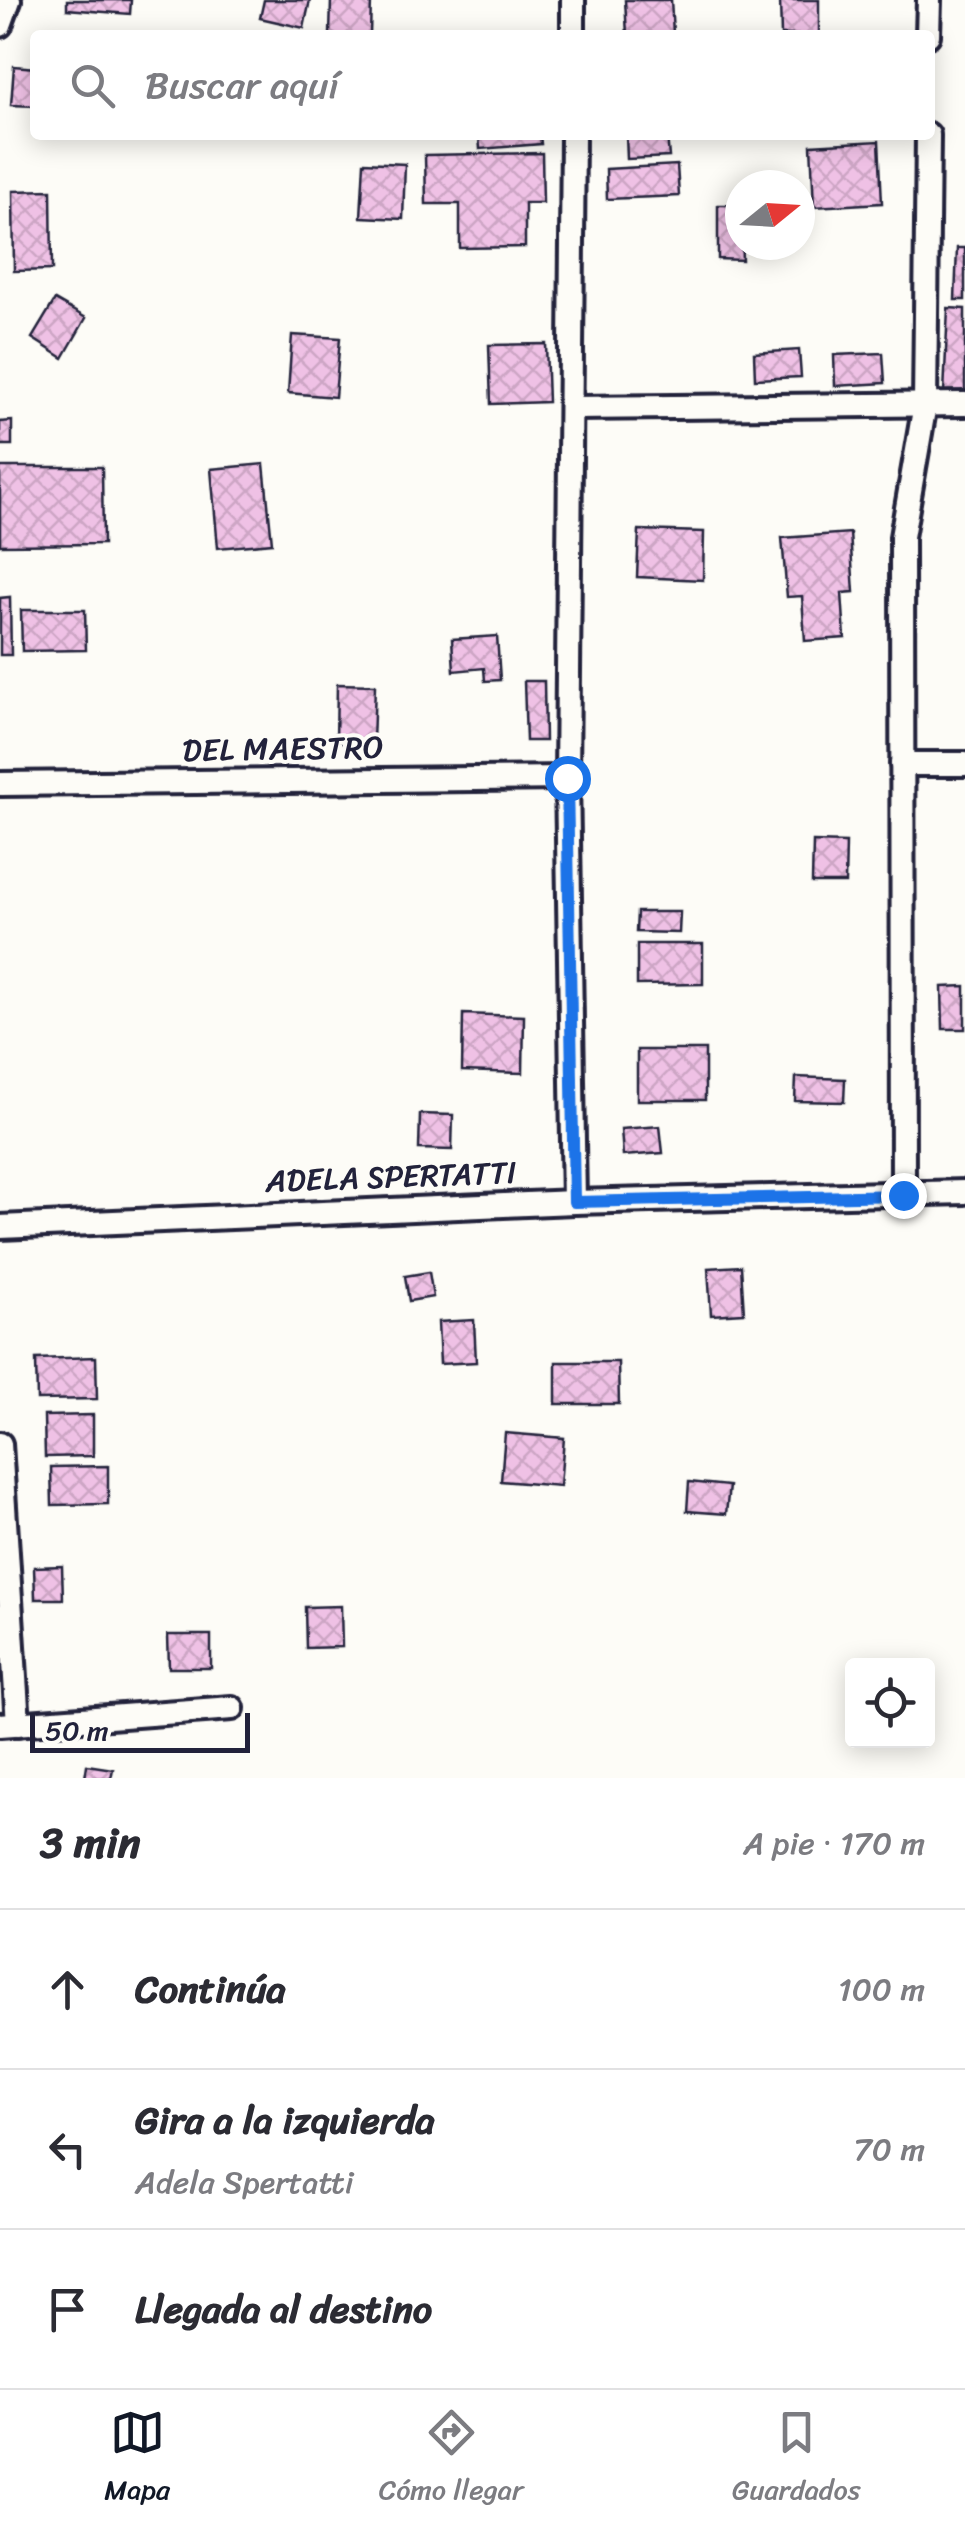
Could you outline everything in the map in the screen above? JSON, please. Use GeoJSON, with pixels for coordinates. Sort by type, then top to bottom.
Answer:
{"type":"FeatureCollection","features":[{"type":"Feature","properties":{"kind":"street"},"geometry":{"type":"LineString","coordinates":[[573,0],[573,30]]}},
{"type":"Feature","properties":{"kind":"street"},"geometry":{"type":"LineString","coordinates":[[928,30],[929,0]]}},
{"type":"Feature","properties":{"kind":"street"},"geometry":{"type":"LineString","coordinates":[[573,140],[567,778],[574,1202]]}},
{"type":"Feature","properties":{"kind":"street"},"geometry":{"type":"LineString","coordinates":[[903,1195],[902,538],[925,404],[928,140]]}},
{"type":"Feature","properties":{"kind":"street"},"geometry":{"type":"LineString","coordinates":[[572,408],[965,404]]}},
{"type":"Feature","properties":{"kind":"street"},"geometry":{"type":"LineString","coordinates":[[902,764],[965,764]]}},
{"type":"Feature","properties":{"kind":"street","name":"DEL MAESTRO"},"geometry":{"type":"LineString","coordinates":[[0,784],[567,778]]}},
{"type":"Feature","properties":{"kind":"street","name":"ADELA SPERTATTI"},"geometry":{"type":"LineString","coordinates":[[0,1226],[574,1202],[965,1192]]}},
{"type":"Feature","properties":{"kind":"street"},"geometry":{"type":"LineString","coordinates":[[0,1444],[9,1725],[232,1708]]}},
{"type":"Feature","properties":{"kind":"building"},"geometry":{"type":"Polygon","coordinates":[[[67,0],[131,0],[130,14],[67,9],[67,0]]]}},
{"type":"Feature","properties":{"kind":"building"},"geometry":{"type":"Polygon","coordinates":[[[264,0],[310,0],[304,28],[260,18],[264,0]]]}},
{"type":"Feature","properties":{"kind":"building"},"geometry":{"type":"Polygon","coordinates":[[[331,0],[371,0],[370,30],[330,30],[331,0]]]}},
{"type":"Feature","properties":{"kind":"building"},"geometry":{"type":"Polygon","coordinates":[[[625,0],[671,0],[673,30],[627,30],[625,0]]]}},
{"type":"Feature","properties":{"kind":"building"},"geometry":{"type":"Polygon","coordinates":[[[780,0],[819,0],[819,30],[781,30],[780,0]]]}},
{"type":"Feature","properties":{"kind":"building"},"geometry":{"type":"Polygon","coordinates":[[[14,66],[30,68],[30,106],[11,105],[14,66]]]}},
{"type":"Feature","properties":{"kind":"building"},"geometry":{"type":"Polygon","coordinates":[[[479,140],[541,140],[541,144],[480,149],[479,140]]]}},
{"type":"Feature","properties":{"kind":"building"},"geometry":{"type":"Polygon","coordinates":[[[626,140],[667,140],[669,157],[627,159],[626,140]]]}},
{"type":"Feature","properties":{"kind":"building"},"geometry":{"type":"Polygon","coordinates":[[[879,141],[882,203],[815,207],[811,145],[879,141]]]}},
{"type":"Feature","properties":{"kind":"building"},"geometry":{"type":"Polygon","coordinates":[[[542,153],[543,203],[525,203],[525,247],[460,248],[460,204],[426,204],[425,155],[542,153]]]}},
{"type":"Feature","properties":{"kind":"building"},"geometry":{"type":"Polygon","coordinates":[[[364,162],[405,164],[403,219],[361,217],[364,162]]]}},
{"type":"Feature","properties":{"kind":"building"},"geometry":{"type":"Polygon","coordinates":[[[677,165],[679,196],[607,199],[606,169],[677,165]]]}},
{"type":"Feature","properties":{"kind":"building"},"geometry":{"type":"Polygon","coordinates":[[[51,190],[52,270],[14,271],[13,191],[51,190]]]}},
{"type":"Feature","properties":{"kind":"building"},"geometry":{"type":"Polygon","coordinates":[[[718,205],[725,205],[725,259],[718,259],[718,205]]]}},
{"type":"Feature","properties":{"kind":"building"},"geometry":{"type":"Polygon","coordinates":[[[957,248],[965,248],[965,300],[955,300],[957,248]]]}},
{"type":"Feature","properties":{"kind":"building"},"geometry":{"type":"Polygon","coordinates":[[[55,300],[86,318],[63,358],[32,338],[55,300]]]}},
{"type":"Feature","properties":{"kind":"building"},"geometry":{"type":"Polygon","coordinates":[[[948,308],[965,309],[965,394],[944,393],[948,308]]]}},
{"type":"Feature","properties":{"kind":"building"},"geometry":{"type":"Polygon","coordinates":[[[292,335],[340,338],[335,397],[288,393],[292,335]]]}},
{"type":"Feature","properties":{"kind":"building"},"geometry":{"type":"Polygon","coordinates":[[[546,344],[548,402],[491,404],[489,345],[546,344]]]}},
{"type":"Feature","properties":{"kind":"building"},"geometry":{"type":"Polygon","coordinates":[[[799,350],[801,377],[755,379],[754,353],[799,350]]]}},
{"type":"Feature","properties":{"kind":"building"},"geometry":{"type":"Polygon","coordinates":[[[883,353],[885,383],[835,386],[834,355],[883,353]]]}},
{"type":"Feature","properties":{"kind":"building"},"geometry":{"type":"Polygon","coordinates":[[[12,421],[12,445],[0,445],[0,422],[12,421]]]}},
{"type":"Feature","properties":{"kind":"building"},"geometry":{"type":"Polygon","coordinates":[[[264,464],[272,543],[218,548],[211,469],[264,464]]]}},
{"type":"Feature","properties":{"kind":"building"},"geometry":{"type":"Polygon","coordinates":[[[0,467],[102,467],[103,544],[0,545],[0,467]]]}},
{"type":"Feature","properties":{"kind":"building"},"geometry":{"type":"Polygon","coordinates":[[[639,530],[704,532],[703,580],[637,577],[639,530]]]}},
{"type":"Feature","properties":{"kind":"building"},"geometry":{"type":"Polygon","coordinates":[[[850,533],[854,592],[842,593],[845,638],[805,641],[802,596],[787,597],[782,538],[850,533]]]}},
{"type":"Feature","properties":{"kind":"building"},"geometry":{"type":"Polygon","coordinates":[[[10,597],[11,655],[0,655],[0,598],[10,597]]]}},
{"type":"Feature","properties":{"kind":"building"},"geometry":{"type":"Polygon","coordinates":[[[21,610],[85,610],[86,650],[22,651],[21,610]]]}},
{"type":"Feature","properties":{"kind":"building"},"geometry":{"type":"Polygon","coordinates":[[[497,636],[500,680],[485,681],[484,668],[454,671],[452,639],[497,636]]]}},
{"type":"Feature","properties":{"kind":"building"},"geometry":{"type":"Polygon","coordinates":[[[524,681],[544,681],[545,741],[526,741],[524,681]]]}},
{"type":"Feature","properties":{"kind":"building"},"geometry":{"type":"Polygon","coordinates":[[[337,684],[375,685],[373,743],[336,742],[337,684]]]}},
{"type":"Feature","properties":{"kind":"building"},"geometry":{"type":"Polygon","coordinates":[[[813,842],[846,843],[845,883],[812,883],[813,842]]]}},
{"type":"Feature","properties":{"kind":"building"},"geometry":{"type":"Polygon","coordinates":[[[637,912],[680,912],[679,933],[636,932],[637,912]]]}},
{"type":"Feature","properties":{"kind":"building"},"geometry":{"type":"Polygon","coordinates":[[[637,944],[703,944],[703,984],[637,985],[637,944]]]}},
{"type":"Feature","properties":{"kind":"building"},"geometry":{"type":"Polygon","coordinates":[[[965,986],[965,1029],[943,1029],[942,987],[965,986]]]}},
{"type":"Feature","properties":{"kind":"building"},"geometry":{"type":"Polygon","coordinates":[[[463,1014],[524,1016],[523,1073],[462,1071],[463,1014]]]}},
{"type":"Feature","properties":{"kind":"building"},"geometry":{"type":"Polygon","coordinates":[[[637,1050],[705,1050],[705,1100],[637,1100],[637,1050]]]}},
{"type":"Feature","properties":{"kind":"building"},"geometry":{"type":"Polygon","coordinates":[[[796,1077],[845,1079],[844,1102],[795,1101],[796,1077]]]}},
{"type":"Feature","properties":{"kind":"building"},"geometry":{"type":"Polygon","coordinates":[[[420,1114],[453,1115],[452,1150],[419,1149],[420,1114]]]}},
{"type":"Feature","properties":{"kind":"building"},"geometry":{"type":"Polygon","coordinates":[[[660,1126],[663,1153],[623,1156],[621,1129],[660,1126]]]}},
{"type":"Feature","properties":{"kind":"building"},"geometry":{"type":"Polygon","coordinates":[[[741,1266],[744,1313],[711,1315],[708,1268],[741,1266]]]}},
{"type":"Feature","properties":{"kind":"building"},"geometry":{"type":"Polygon","coordinates":[[[429,1272],[433,1297],[409,1301],[405,1276],[429,1272]]]}},
{"type":"Feature","properties":{"kind":"building"},"geometry":{"type":"Polygon","coordinates":[[[474,1320],[476,1362],[440,1364],[438,1322],[474,1320]]]}},
{"type":"Feature","properties":{"kind":"building"},"geometry":{"type":"Polygon","coordinates":[[[96,1357],[97,1399],[37,1400],[36,1359],[96,1357]]]}},
{"type":"Feature","properties":{"kind":"building"},"geometry":{"type":"Polygon","coordinates":[[[556,1362],[618,1362],[619,1404],[556,1404],[556,1362]]]}},
{"type":"Feature","properties":{"kind":"building"},"geometry":{"type":"Polygon","coordinates":[[[93,1415],[93,1456],[45,1457],[44,1416],[93,1415]]]}},
{"type":"Feature","properties":{"kind":"building"},"geometry":{"type":"Polygon","coordinates":[[[505,1433],[564,1438],[560,1486],[501,1481],[505,1433]]]}},
{"type":"Feature","properties":{"kind":"building"},"geometry":{"type":"Polygon","coordinates":[[[108,1466],[108,1504],[52,1505],[51,1467],[108,1466]]]}},
{"type":"Feature","properties":{"kind":"building"},"geometry":{"type":"Polygon","coordinates":[[[689,1482],[729,1486],[726,1514],[687,1511],[689,1482]]]}},
{"type":"Feature","properties":{"kind":"building"},"geometry":{"type":"Polygon","coordinates":[[[62,1566],[63,1599],[35,1599],[34,1567],[62,1566]]]}},
{"type":"Feature","properties":{"kind":"building"},"geometry":{"type":"Polygon","coordinates":[[[341,1606],[342,1647],[306,1648],[305,1607],[341,1606]]]}},
{"type":"Feature","properties":{"kind":"building"},"geometry":{"type":"Polygon","coordinates":[[[168,1635],[211,1635],[211,1668],[169,1668],[168,1635]]]}},
{"type":"Feature","properties":{"kind":"building"},"geometry":{"type":"Polygon","coordinates":[[[87,1765],[113,1769],[111,1778],[85,1778],[87,1765]]]}},
{"type":"Feature","properties":{"kind":"route"},"geometry":{"type":"LineString","coordinates":[[567,778],[574,1202],[903,1195]]}}]}
